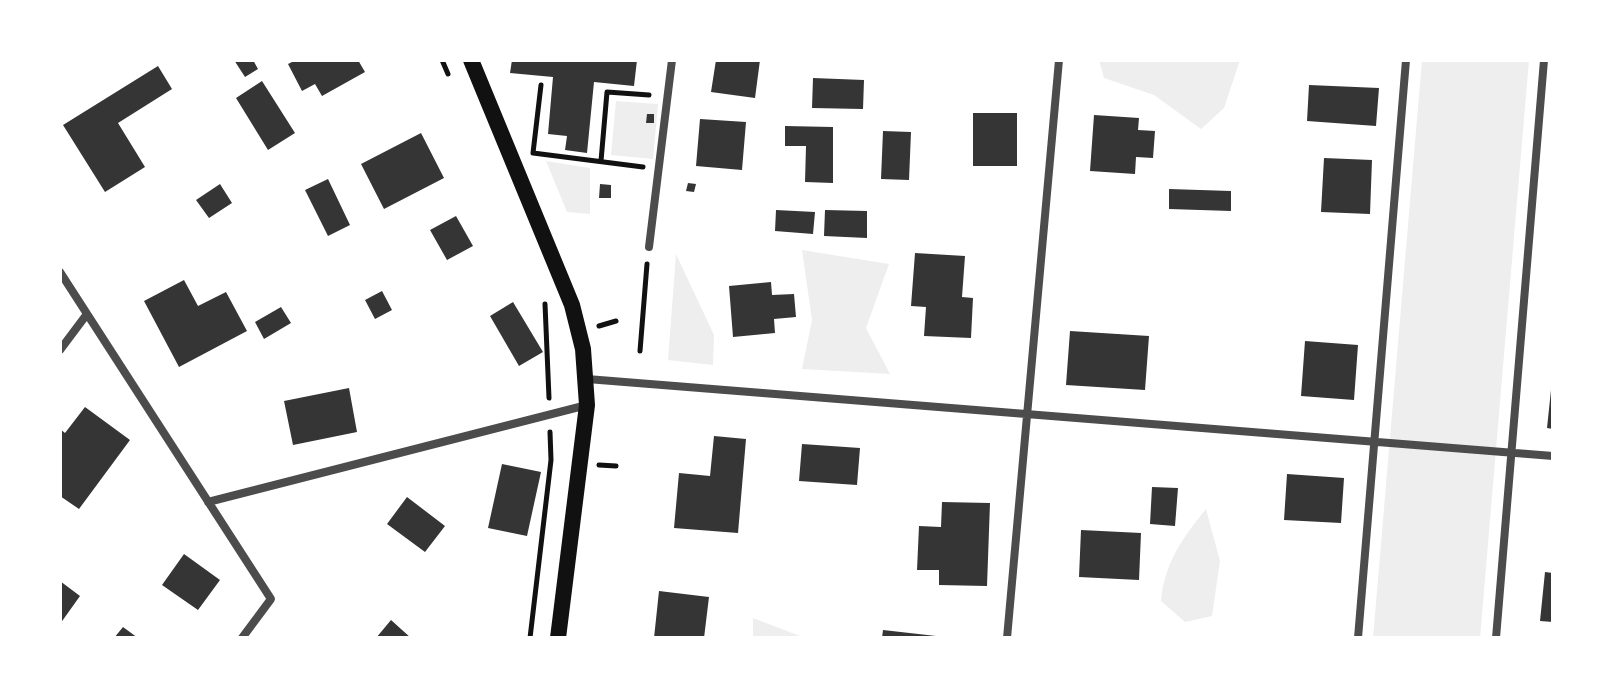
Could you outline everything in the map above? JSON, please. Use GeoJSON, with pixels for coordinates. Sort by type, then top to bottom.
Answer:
{"type":"FeatureCollection","features":[{"type":"Feature","properties":{"kind":"main road"},"geometry":{"type":"LineString","coordinates":[[471,60],[572,305],[583,349],[587,405],[558,638]]}},
{"type":"Feature","properties":{"kind":"street"},"geometry":{"type":"LineString","coordinates":[[649,247],[672,60]]}},
{"type":"Feature","properties":{"kind":"street"},"geometry":{"type":"LineString","coordinates":[[1007,638],[1059,60]]}},
{"type":"Feature","properties":{"kind":"street"},"geometry":{"type":"LineString","coordinates":[[1358,638],[1406,60]]}},
{"type":"Feature","properties":{"kind":"street"},"geometry":{"type":"LineString","coordinates":[[1496,638],[1544,60]]}},
{"type":"Feature","properties":{"kind":"street"},"geometry":{"type":"LineString","coordinates":[[60,272],[271,599],[242,638]]}},
{"type":"Feature","properties":{"kind":"street"},"geometry":{"type":"LineString","coordinates":[[60,350],[87,314]]}},
{"type":"Feature","properties":{"kind":"street"},"geometry":{"type":"LineString","coordinates":[[587,379],[1553,456]]}},
{"type":"Feature","properties":{"kind":"street"},"geometry":{"type":"LineString","coordinates":[[208,502],[587,405]]}},
{"type":"Feature","properties":{"kind":"path"},"geometry":{"type":"LineString","coordinates":[[442,60],[454,87]]}},
{"type":"Feature","properties":{"kind":"path"},"geometry":{"type":"LineString","coordinates":[[541,85],[533,153],[659,169]]}},
{"type":"Feature","properties":{"kind":"path"},"geometry":{"type":"LineString","coordinates":[[601,161],[607,92],[668,96]]}},
{"type":"Feature","properties":{"kind":"path"},"geometry":{"type":"LineString","coordinates":[[640,351],[649,247]]}},
{"type":"Feature","properties":{"kind":"path"},"geometry":{"type":"LineString","coordinates":[[530,638],[551,460],[544,296]]}},
{"type":"Feature","properties":{"kind":"shaded area"},"geometry":{"type":"Polygon","coordinates":[[[1099,60],[1240,60],[1224,108],[1201,129],[1154,95],[1104,78],[1099,60]]]}},
{"type":"Feature","properties":{"kind":"shaded area"},"geometry":{"type":"Polygon","coordinates":[[[1422,60],[1529,60],[1480,638],[1373,638],[1422,60]]]}},
{"type":"Feature","properties":{"kind":"shaded area"},"geometry":{"type":"Polygon","coordinates":[[[616,101],[658,104],[653,159],[611,155],[616,101]]]}},
{"type":"Feature","properties":{"kind":"shaded area"},"geometry":{"type":"Polygon","coordinates":[[[546,161],[590,168],[590,214],[567,212],[546,161]]]}},
{"type":"Feature","properties":{"kind":"shaded area"},"geometry":{"type":"Polygon","coordinates":[[[802,250],[889,264],[866,328],[890,374],[802,369],[812,320],[802,250]]]}},
{"type":"Feature","properties":{"kind":"shaded area"},"geometry":{"type":"Polygon","coordinates":[[[676,254],[714,335],[713,365],[668,360],[676,254]]]}},
{"type":"Feature","properties":{"kind":"shaded area"},"geometry":{"type":"Polygon","coordinates":[[[1206,509],[1220,561],[1212,616],[1185,622],[1161,601],[1163,588],[1170,563],[1206,509]]]}},
{"type":"Feature","properties":{"kind":"shaded area"},"geometry":{"type":"Polygon","coordinates":[[[753,618],[805,638],[753,638],[753,618]]]}},
{"type":"Feature","properties":{"kind":"building"},"geometry":{"type":"Polygon","coordinates":[[[234,60],[253,60],[258,69],[245,77],[234,60]]]}},
{"type":"Feature","properties":{"kind":"building"},"geometry":{"type":"Polygon","coordinates":[[[296,60],[358,60],[365,72],[322,96],[315,84],[302,91],[288,64],[296,60]]]}},
{"type":"Feature","properties":{"kind":"building"},"geometry":{"type":"Polygon","coordinates":[[[512,60],[637,60],[634,86],[594,82],[587,153],[565,150],[567,136],[548,134],[553,77],[510,73],[512,60]]]}},
{"type":"Feature","properties":{"kind":"building"},"geometry":{"type":"Polygon","coordinates":[[[716,60],[760,60],[755,98],[711,92],[716,60]]]}},
{"type":"Feature","properties":{"kind":"building"},"geometry":{"type":"Polygon","coordinates":[[[158,66],[172,89],[118,123],[145,167],[105,192],[63,125],[158,66]]]}},
{"type":"Feature","properties":{"kind":"building"},"geometry":{"type":"Polygon","coordinates":[[[813,78],[864,80],[863,109],[812,108],[813,78]]]}},
{"type":"Feature","properties":{"kind":"building"},"geometry":{"type":"Polygon","coordinates":[[[262,81],[295,133],[268,150],[236,98],[262,81]]]}},
{"type":"Feature","properties":{"kind":"building"},"geometry":{"type":"Polygon","coordinates":[[[1309,85],[1379,88],[1376,126],[1307,121],[1309,85]]]}},
{"type":"Feature","properties":{"kind":"building"},"geometry":{"type":"Polygon","coordinates":[[[973,113],[1017,113],[1017,166],[973,166],[973,113]]]}},
{"type":"Feature","properties":{"kind":"building"},"geometry":{"type":"Polygon","coordinates":[[[647,114],[654,114],[654,123],[646,123],[647,114]]]}},
{"type":"Feature","properties":{"kind":"building"},"geometry":{"type":"Polygon","coordinates":[[[1094,115],[1139,118],[1138,130],[1155,131],[1153,158],[1136,157],[1135,174],[1090,171],[1094,115]]]}},
{"type":"Feature","properties":{"kind":"building"},"geometry":{"type":"Polygon","coordinates":[[[700,119],[746,122],[742,170],[696,166],[700,119]]]}},
{"type":"Feature","properties":{"kind":"building"},"geometry":{"type":"Polygon","coordinates":[[[785,126],[833,127],[833,183],[805,182],[806,146],[785,146],[785,126]]]}},
{"type":"Feature","properties":{"kind":"building"},"geometry":{"type":"Polygon","coordinates":[[[883,131],[911,132],[909,180],[881,179],[883,131]]]}},
{"type":"Feature","properties":{"kind":"building"},"geometry":{"type":"Polygon","coordinates":[[[421,133],[444,178],[384,209],[361,164],[421,133]]]}},
{"type":"Feature","properties":{"kind":"building"},"geometry":{"type":"Polygon","coordinates":[[[1324,158],[1372,160],[1370,214],[1321,212],[1324,158]]]}},
{"type":"Feature","properties":{"kind":"building"},"geometry":{"type":"Polygon","coordinates":[[[328,179],[350,225],[328,236],[305,190],[328,179]]]}},
{"type":"Feature","properties":{"kind":"building"},"geometry":{"type":"Polygon","coordinates":[[[688,183],[696,184],[694,192],[686,191],[688,183]]]}},
{"type":"Feature","properties":{"kind":"building"},"geometry":{"type":"Polygon","coordinates":[[[220,184],[232,203],[209,218],[196,200],[220,184]]]}},
{"type":"Feature","properties":{"kind":"building"},"geometry":{"type":"Polygon","coordinates":[[[600,184],[611,185],[611,198],[599,198],[600,184]]]}},
{"type":"Feature","properties":{"kind":"building"},"geometry":{"type":"Polygon","coordinates":[[[1169,189],[1231,191],[1231,211],[1169,209],[1169,189]]]}},
{"type":"Feature","properties":{"kind":"building"},"geometry":{"type":"Polygon","coordinates":[[[776,210],[815,212],[813,234],[775,231],[776,210]]]}},
{"type":"Feature","properties":{"kind":"building"},"geometry":{"type":"Polygon","coordinates":[[[825,210],[867,211],[867,238],[824,236],[825,210]]]}},
{"type":"Feature","properties":{"kind":"building"},"geometry":{"type":"Polygon","coordinates":[[[456,216],[473,246],[447,260],[430,230],[456,216]]]}},
{"type":"Feature","properties":{"kind":"building"},"geometry":{"type":"Polygon","coordinates":[[[915,253],[965,256],[962,297],[973,298],[971,338],[924,336],[926,307],[911,306],[915,253]]]}},
{"type":"Feature","properties":{"kind":"building"},"geometry":{"type":"Polygon","coordinates":[[[184,280],[198,306],[226,292],[247,331],[179,367],[144,301],[184,280]]]}},
{"type":"Feature","properties":{"kind":"building"},"geometry":{"type":"Polygon","coordinates":[[[771,282],[772,295],[794,294],[796,317],[774,319],[775,333],[733,337],[729,286],[771,282]]]}},
{"type":"Feature","properties":{"kind":"building"},"geometry":{"type":"Polygon","coordinates":[[[382,291],[392,310],[375,319],[365,300],[382,291]]]}},
{"type":"Feature","properties":{"kind":"building"},"geometry":{"type":"Polygon","coordinates":[[[513,302],[543,352],[519,366],[490,316],[513,302]]]}},
{"type":"Feature","properties":{"kind":"building"},"geometry":{"type":"Polygon","coordinates":[[[281,307],[291,323],[264,339],[255,322],[281,307]]]}},
{"type":"Feature","properties":{"kind":"building"},"geometry":{"type":"Polygon","coordinates":[[[1070,331],[1149,336],[1145,390],[1066,385],[1070,331]]]}},
{"type":"Feature","properties":{"kind":"building"},"geometry":{"type":"Polygon","coordinates":[[[1305,341],[1358,345],[1354,400],[1301,396],[1305,341]]]}},
{"type":"Feature","properties":{"kind":"building"},"geometry":{"type":"Polygon","coordinates":[[[349,388],[357,432],[293,445],[284,401],[349,388]]]}},
{"type":"Feature","properties":{"kind":"building"},"geometry":{"type":"Polygon","coordinates":[[[1553,390],[1553,429],[1547,428],[1553,390]]]}},
{"type":"Feature","properties":{"kind":"building"},"geometry":{"type":"Polygon","coordinates":[[[85,407],[130,440],[79,509],[60,496],[60,429],[65,433],[85,407]]]}},
{"type":"Feature","properties":{"kind":"building"},"geometry":{"type":"Polygon","coordinates":[[[714,436],[746,439],[738,533],[674,528],[679,473],[710,476],[714,436]]]}},
{"type":"Feature","properties":{"kind":"building"},"geometry":{"type":"Polygon","coordinates":[[[802,444],[860,448],[857,485],[799,481],[802,444]]]}},
{"type":"Feature","properties":{"kind":"building"},"geometry":{"type":"Polygon","coordinates":[[[502,464],[541,472],[527,536],[488,528],[502,464]]]}},
{"type":"Feature","properties":{"kind":"building"},"geometry":{"type":"Polygon","coordinates":[[[1287,474],[1344,478],[1341,523],[1284,520],[1287,474]]]}},
{"type":"Feature","properties":{"kind":"building"},"geometry":{"type":"Polygon","coordinates":[[[1152,487],[1178,488],[1175,526],[1150,524],[1152,487]]]}},
{"type":"Feature","properties":{"kind":"building"},"geometry":{"type":"Polygon","coordinates":[[[407,497],[445,526],[425,552],[387,524],[407,497]]]}},
{"type":"Feature","properties":{"kind":"building"},"geometry":{"type":"Polygon","coordinates":[[[942,502],[990,503],[987,586],[939,585],[939,570],[917,570],[919,526],[941,527],[942,502]]]}},
{"type":"Feature","properties":{"kind":"building"},"geometry":{"type":"Polygon","coordinates":[[[1081,530],[1141,533],[1139,580],[1079,577],[1081,530]]]}},
{"type":"Feature","properties":{"kind":"building"},"geometry":{"type":"Polygon","coordinates":[[[184,554],[220,580],[198,610],[162,585],[184,554]]]}},
{"type":"Feature","properties":{"kind":"building"},"geometry":{"type":"Polygon","coordinates":[[[1545,572],[1553,573],[1553,622],[1540,621],[1545,572]]]}},
{"type":"Feature","properties":{"kind":"building"},"geometry":{"type":"Polygon","coordinates":[[[60,581],[80,596],[60,624],[60,581]]]}},
{"type":"Feature","properties":{"kind":"building"},"geometry":{"type":"Polygon","coordinates":[[[659,591],[709,597],[704,638],[654,638],[659,591]]]}},
{"type":"Feature","properties":{"kind":"building"},"geometry":{"type":"Polygon","coordinates":[[[391,620],[411,638],[376,638],[391,620]]]}},
{"type":"Feature","properties":{"kind":"building"},"geometry":{"type":"Polygon","coordinates":[[[123,627],[138,638],[114,638],[123,627]]]}},
{"type":"Feature","properties":{"kind":"building"},"geometry":{"type":"Polygon","coordinates":[[[883,630],[936,636],[936,638],[882,638],[883,630]]]}}]}
